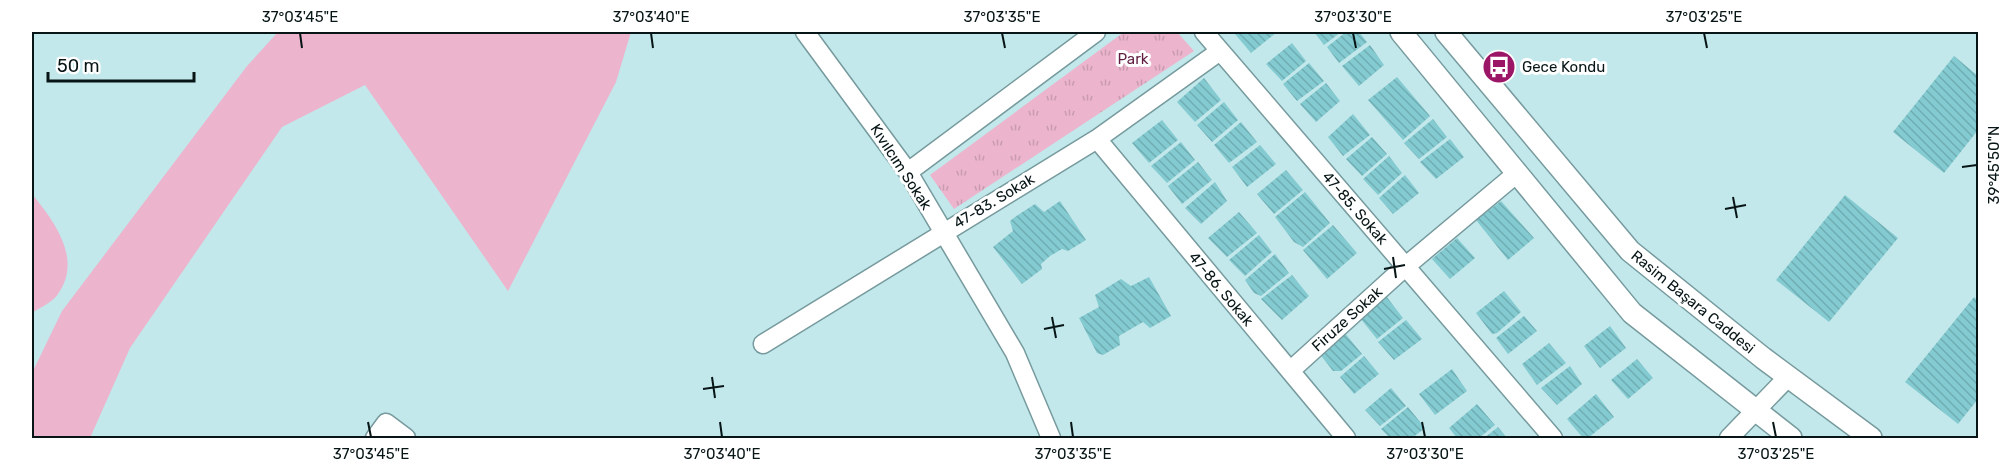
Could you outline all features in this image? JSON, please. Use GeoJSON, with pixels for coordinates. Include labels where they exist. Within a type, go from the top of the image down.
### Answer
{"type":"FeatureCollection","features":[{"type":"Feature","properties":{"kind":"street","name":"Kıvılcım Sokak"},"geometry":{"type":"LineString","coordinates":[[806,32],[908,172],[1015,353],[1051,438]]}},
{"type":"Feature","properties":{"kind":"street"},"geometry":{"type":"LineString","coordinates":[[908,172],[1096,32]]}},
{"type":"Feature","properties":{"kind":"street","name":"47-85. Sokak"},"geometry":{"type":"LineString","coordinates":[[1204,32],[1553,438]]}},
{"type":"Feature","properties":{"kind":"street"},"geometry":{"type":"LineString","coordinates":[[1401,32],[1515,174],[1632,313],[1791,438]]}},
{"type":"Feature","properties":{"kind":"street","name":"Rasim Başara Caddesi"},"geometry":{"type":"LineString","coordinates":[[1446,32],[1630,251],[1788,377],[1871,438]]}},
{"type":"Feature","properties":{"kind":"street","name":"47-83. Sokak"},"geometry":{"type":"LineString","coordinates":[[763,344],[1097,139],[1220,51]]}},
{"type":"Feature","properties":{"kind":"street","name":"47-86. Sokak"},"geometry":{"type":"LineString","coordinates":[[1097,139],[1346,438]]}},
{"type":"Feature","properties":{"kind":"street","name":"Firuze Sokak"},"geometry":{"type":"LineString","coordinates":[[1290,371],[1406,266],[1515,174]]}},
{"type":"Feature","properties":{"kind":"street"},"geometry":{"type":"LineString","coordinates":[[1729,438],[1788,377]]}},
{"type":"Feature","properties":{"kind":"street"},"geometry":{"type":"LineString","coordinates":[[375,438],[386,423],[406,438]]}},
{"type":"Feature","properties":{"kind":"green space"},"geometry":{"type":"Polygon","coordinates":[[[278,32],[631,32],[616,82],[508,291],[365,85],[282,127],[130,348],[90,438],[32,438],[32,373],[62,311],[247,66],[278,32]]]}},
{"type":"Feature","properties":{"kind":"green space","name":"Park"},"geometry":{"type":"Polygon","coordinates":[[[1124,32],[1177,32],[1194,51],[954,209],[930,175],[1124,32]]]}},
{"type":"Feature","properties":{"kind":"green space"},"geometry":{"type":"Polygon","coordinates":[[[32,194],[49,216],[63,241],[68,267],[65,281],[56,297],[32,313],[32,194]]]}},
{"type":"Feature","properties":{"kind":"building"},"geometry":{"type":"Polygon","coordinates":[[[1238,32],[1277,32],[1251,53],[1235,34],[1238,32]]]}},
{"type":"Feature","properties":{"kind":"building"},"geometry":{"type":"Polygon","coordinates":[[[1314,32],[1341,32],[1324,45],[1314,32]]]}},
{"type":"Feature","properties":{"kind":"building"},"geometry":{"type":"Polygon","coordinates":[[[1346,32],[1359,32],[1367,42],[1339,63],[1327,47],[1346,32]]]}},
{"type":"Feature","properties":{"kind":"building"},"geometry":{"type":"Polygon","coordinates":[[[1292,43],[1306,61],[1282,81],[1266,64],[1292,43]]]}},
{"type":"Feature","properties":{"kind":"building"},"geometry":{"type":"Polygon","coordinates":[[[1370,45],[1384,65],[1359,86],[1342,66],[1370,45]]]}},
{"type":"Feature","properties":{"kind":"building"},"geometry":{"type":"Polygon","coordinates":[[[1954,56],[1978,76],[1978,130],[1944,173],[1893,132],[1954,56]]]}},
{"type":"Feature","properties":{"kind":"building"},"geometry":{"type":"Polygon","coordinates":[[[1309,63],[1324,81],[1297,101],[1283,84],[1309,63]]]}},
{"type":"Feature","properties":{"kind":"building"},"geometry":{"type":"Polygon","coordinates":[[[1397,77],[1430,116],[1403,140],[1368,100],[1397,77]]]}},
{"type":"Feature","properties":{"kind":"building"},"geometry":{"type":"Polygon","coordinates":[[[1204,78],[1221,100],[1195,122],[1177,102],[1204,78]]]}},
{"type":"Feature","properties":{"kind":"building"},"geometry":{"type":"Polygon","coordinates":[[[1326,83],[1340,101],[1316,122],[1300,104],[1326,83]]]}},
{"type":"Feature","properties":{"kind":"building"},"geometry":{"type":"Polygon","coordinates":[[[1224,102],[1238,120],[1212,142],[1197,125],[1224,102]]]}},
{"type":"Feature","properties":{"kind":"building"},"geometry":{"type":"Polygon","coordinates":[[[1353,114],[1370,135],[1343,156],[1328,137],[1353,114]]]}},
{"type":"Feature","properties":{"kind":"building"},"geometry":{"type":"Polygon","coordinates":[[[1433,119],[1447,137],[1419,159],[1404,143],[1433,119]]]}},
{"type":"Feature","properties":{"kind":"building"},"geometry":{"type":"Polygon","coordinates":[[[1162,120],[1178,140],[1149,163],[1132,143],[1162,120]]]}},
{"type":"Feature","properties":{"kind":"building"},"geometry":{"type":"Polygon","coordinates":[[[1241,122],[1257,142],[1229,163],[1214,145],[1241,122]]]}},
{"type":"Feature","properties":{"kind":"building"},"geometry":{"type":"Polygon","coordinates":[[[1372,137],[1387,154],[1362,176],[1346,159],[1372,137]]]}},
{"type":"Feature","properties":{"kind":"building"},"geometry":{"type":"Polygon","coordinates":[[[1450,139],[1464,157],[1436,179],[1420,162],[1450,139]]]}},
{"type":"Feature","properties":{"kind":"building"},"geometry":{"type":"Polygon","coordinates":[[[1181,142],[1195,160],[1167,183],[1151,166],[1181,142]]]}},
{"type":"Feature","properties":{"kind":"building"},"geometry":{"type":"Polygon","coordinates":[[[1260,145],[1276,164],[1247,187],[1232,167],[1260,145]]]}},
{"type":"Feature","properties":{"kind":"building"},"geometry":{"type":"Polygon","coordinates":[[[1389,156],[1402,173],[1378,195],[1363,179],[1389,156]]]}},
{"type":"Feature","properties":{"kind":"building"},"geometry":{"type":"Polygon","coordinates":[[[1198,162],[1212,180],[1182,204],[1168,186],[1198,162]]]}},
{"type":"Feature","properties":{"kind":"building"},"geometry":{"type":"Polygon","coordinates":[[[1286,170],[1303,190],[1274,214],[1257,194],[1286,170]]]}},
{"type":"Feature","properties":{"kind":"building"},"geometry":{"type":"Polygon","coordinates":[[[1405,175],[1419,193],[1393,214],[1379,198],[1405,175]]]}},
{"type":"Feature","properties":{"kind":"building"},"geometry":{"type":"Polygon","coordinates":[[[1215,182],[1227,201],[1201,224],[1185,208],[1215,182]]]}},
{"type":"Feature","properties":{"kind":"building"},"geometry":{"type":"Polygon","coordinates":[[[1305,192],[1330,223],[1303,247],[1294,242],[1275,217],[1305,192]]]}},
{"type":"Feature","properties":{"kind":"building"},"geometry":{"type":"Polygon","coordinates":[[[1845,195],[1898,238],[1829,322],[1776,280],[1845,195]]]}},
{"type":"Feature","properties":{"kind":"building"},"geometry":{"type":"Polygon","coordinates":[[[1060,201],[1086,240],[1068,251],[1062,249],[1050,256],[1041,264],[1042,269],[1022,284],[993,247],[1013,231],[1010,221],[1015,217],[1035,204],[1044,212],[1060,201]]]}},
{"type":"Feature","properties":{"kind":"building"},"geometry":{"type":"Polygon","coordinates":[[[1501,201],[1534,238],[1508,260],[1476,220],[1501,201]]]}},
{"type":"Feature","properties":{"kind":"building"},"geometry":{"type":"Polygon","coordinates":[[[1239,212],[1257,233],[1227,257],[1208,238],[1239,212]]]}},
{"type":"Feature","properties":{"kind":"building"},"geometry":{"type":"Polygon","coordinates":[[[1333,225],[1357,253],[1327,279],[1303,250],[1333,225]]]}},
{"type":"Feature","properties":{"kind":"building"},"geometry":{"type":"Polygon","coordinates":[[[1259,235],[1272,252],[1245,276],[1229,260],[1259,235]]]}},
{"type":"Feature","properties":{"kind":"building"},"geometry":{"type":"Polygon","coordinates":[[[1457,238],[1475,258],[1450,279],[1432,259],[1457,238]]]}},
{"type":"Feature","properties":{"kind":"building"},"geometry":{"type":"Polygon","coordinates":[[[1275,254],[1289,273],[1261,296],[1254,293],[1245,280],[1275,254]]]}},
{"type":"Feature","properties":{"kind":"building"},"geometry":{"type":"Polygon","coordinates":[[[1292,275],[1309,296],[1282,320],[1261,299],[1292,275]]]}},
{"type":"Feature","properties":{"kind":"building"},"geometry":{"type":"Polygon","coordinates":[[[1149,277],[1171,316],[1150,328],[1143,322],[1119,336],[1120,345],[1103,355],[1097,353],[1079,318],[1099,307],[1095,295],[1121,279],[1131,286],[1149,277]]]}},
{"type":"Feature","properties":{"kind":"building"},"geometry":{"type":"Polygon","coordinates":[[[1504,291],[1521,312],[1497,333],[1492,334],[1476,313],[1504,291]]]}},
{"type":"Feature","properties":{"kind":"building"},"geometry":{"type":"Polygon","coordinates":[[[1386,296],[1403,318],[1377,339],[1360,318],[1386,296]]]}},
{"type":"Feature","properties":{"kind":"building"},"geometry":{"type":"Polygon","coordinates":[[[1974,297],[1978,301],[1978,399],[1958,424],[1905,382],[1974,297]]]}},
{"type":"Feature","properties":{"kind":"building"},"geometry":{"type":"Polygon","coordinates":[[[1524,316],[1537,331],[1508,354],[1496,338],[1524,316]]]}},
{"type":"Feature","properties":{"kind":"building"},"geometry":{"type":"Polygon","coordinates":[[[1406,320],[1422,339],[1394,360],[1378,342],[1406,320]]]}},
{"type":"Feature","properties":{"kind":"building"},"geometry":{"type":"Polygon","coordinates":[[[1610,326],[1626,348],[1600,368],[1584,346],[1610,326]]]}},
{"type":"Feature","properties":{"kind":"building"},"geometry":{"type":"Polygon","coordinates":[[[1344,332],[1362,354],[1341,371],[1333,371],[1319,353],[1344,332]]]}},
{"type":"Feature","properties":{"kind":"building"},"geometry":{"type":"Polygon","coordinates":[[[1549,343],[1566,363],[1537,385],[1522,364],[1549,343]]]}},
{"type":"Feature","properties":{"kind":"building"},"geometry":{"type":"Polygon","coordinates":[[[1364,356],[1379,374],[1354,394],[1340,377],[1364,356]]]}},
{"type":"Feature","properties":{"kind":"building"},"geometry":{"type":"Polygon","coordinates":[[[1637,359],[1653,378],[1628,399],[1611,380],[1637,359]]]}},
{"type":"Feature","properties":{"kind":"building"},"geometry":{"type":"Polygon","coordinates":[[[1570,366],[1582,384],[1557,405],[1541,388],[1570,366]]]}},
{"type":"Feature","properties":{"kind":"building"},"geometry":{"type":"Polygon","coordinates":[[[1452,369],[1467,391],[1435,415],[1419,394],[1452,369]]]}},
{"type":"Feature","properties":{"kind":"building"},"geometry":{"type":"Polygon","coordinates":[[[1391,388],[1406,406],[1380,426],[1365,410],[1391,388]]]}},
{"type":"Feature","properties":{"kind":"building"},"geometry":{"type":"Polygon","coordinates":[[[1596,394],[1614,417],[1588,438],[1583,438],[1567,419],[1596,394]]]}},
{"type":"Feature","properties":{"kind":"building"},"geometry":{"type":"Polygon","coordinates":[[[1477,404],[1495,425],[1479,438],[1457,438],[1449,428],[1477,404]]]}},
{"type":"Feature","properties":{"kind":"building"},"geometry":{"type":"Polygon","coordinates":[[[1408,407],[1425,428],[1412,438],[1390,438],[1381,429],[1408,407]]]}},
{"type":"Feature","properties":{"kind":"building"},"geometry":{"type":"Polygon","coordinates":[[[1498,427],[1507,438],[1484,438],[1498,427]]]}},
{"type":"Feature","properties":{"kind":"place","name":"Gece Kondu"},"geometry":{"type":"Point","coordinates":[1499,67]}}]}
